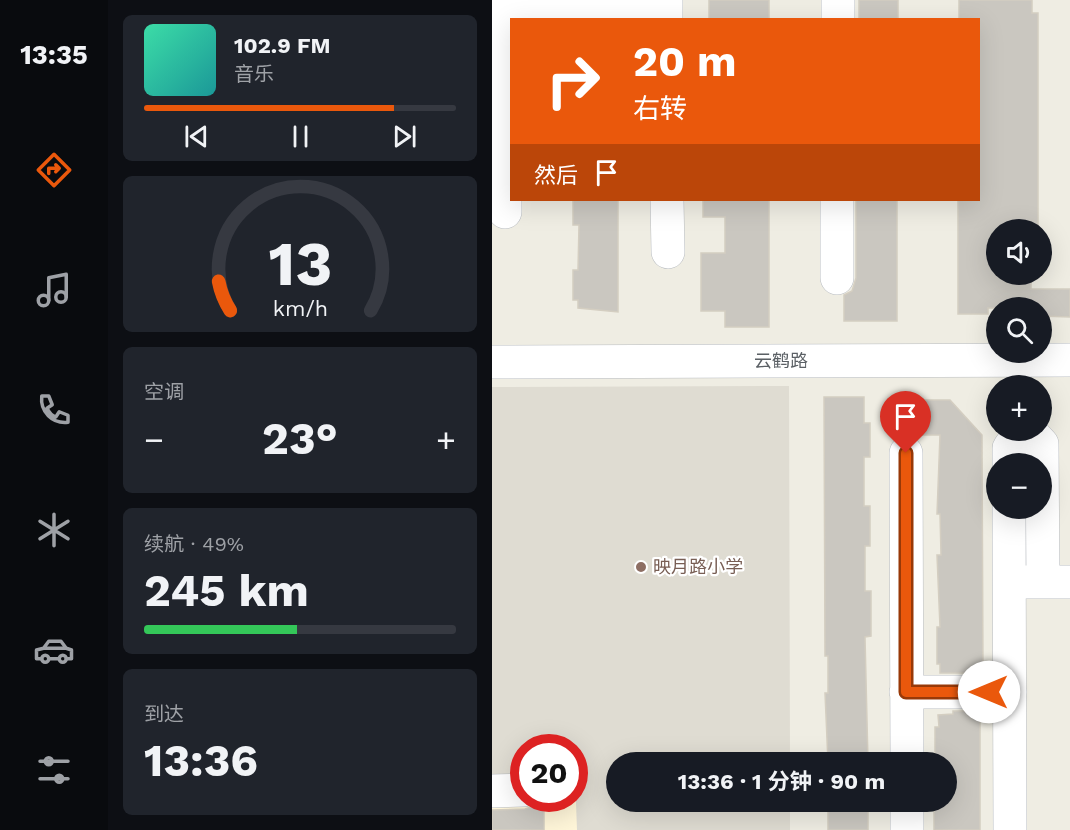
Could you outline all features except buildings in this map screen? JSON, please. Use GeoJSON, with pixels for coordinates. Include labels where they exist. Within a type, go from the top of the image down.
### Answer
{"type":"FeatureCollection","features":[{"type":"Feature","properties":{"kind":"street"},"geometry":{"type":"LineString","coordinates":[[666,0],[666,18]]}},
{"type":"Feature","properties":{"kind":"street"},"geometry":{"type":"LineString","coordinates":[[838,0],[838,18]]}},
{"type":"Feature","properties":{"kind":"street"},"geometry":{"type":"LineString","coordinates":[[505,212],[508,171],[498,88],[505,6],[637,6],[637,18]]}},
{"type":"Feature","properties":{"kind":"street"},"geometry":{"type":"LineString","coordinates":[[667,201],[668,252]]}},
{"type":"Feature","properties":{"kind":"street"},"geometry":{"type":"LineString","coordinates":[[837,201],[837,278]]}},
{"type":"Feature","properties":{"kind":"street","name":"云鹤路"},"geometry":{"type":"LineString","coordinates":[[492,362],[1025,373],[1070,360]]}},
{"type":"Feature","properties":{"kind":"street"},"geometry":{"type":"LineString","coordinates":[[1010,582],[1056,582],[1042,444],[1039,441]]}},
{"type":"Feature","properties":{"kind":"street"},"geometry":{"type":"LineString","coordinates":[[906,453],[907,752]]}},
{"type":"Feature","properties":{"kind":"street"},"geometry":{"type":"LineString","coordinates":[[1010,519],[1010,830]]}},
{"type":"Feature","properties":{"kind":"street"},"geometry":{"type":"LineString","coordinates":[[906,692],[1010,692]]}},
{"type":"Feature","properties":{"kind":"street"},"geometry":{"type":"LineString","coordinates":[[492,790],[510,790]]}},
{"type":"Feature","properties":{"kind":"street"},"geometry":{"type":"LineString","coordinates":[[907,812],[907,830]]}},
{"type":"Feature","properties":{"kind":"shaded area","name":"映月路小学"},"geometry":{"type":"Polygon","coordinates":[[[789,386],[790,752],[606,752],[606,812],[790,812],[790,830],[577,830],[576,812],[588,812],[588,734],[510,734],[510,778],[492,778],[492,387],[789,386]]]}},
{"type":"Feature","properties":{"kind":"shaded area"},"geometry":{"type":"Polygon","coordinates":[[[492,778],[510,789],[510,812],[577,812],[577,830],[492,830],[492,778]]]}},
{"type":"Feature","properties":{"kind":"place","name":"映月路小学"},"geometry":{"type":"Point","coordinates":[641,567]}},
{"type":"Feature","properties":{"kind":"route"},"geometry":{"type":"LineString","coordinates":[[906,453],[906,692],[989,692]]}}]}
